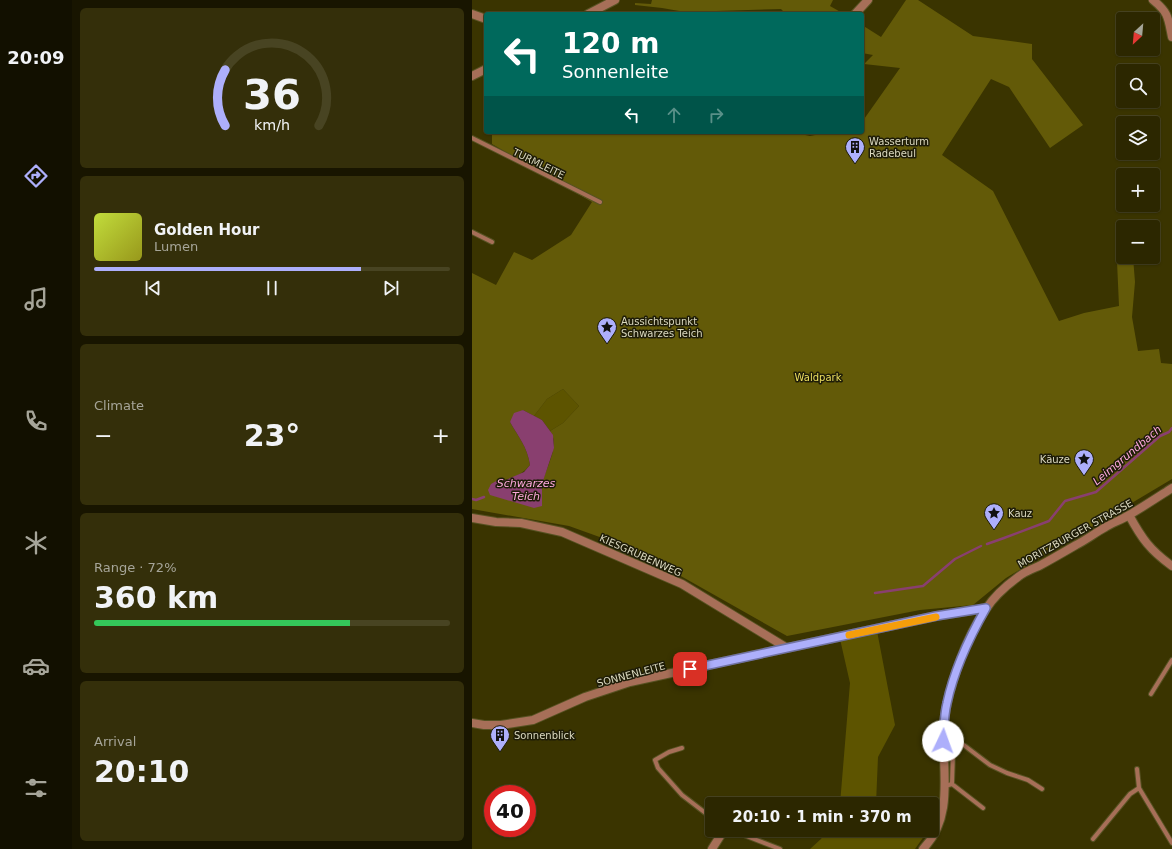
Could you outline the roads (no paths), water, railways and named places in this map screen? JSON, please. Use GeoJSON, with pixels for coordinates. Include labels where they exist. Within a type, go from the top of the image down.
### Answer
{"type":"FeatureCollection","features":[{"type":"Feature","properties":{"kind":"street"},"geometry":{"type":"LineString","coordinates":[[592,12],[615,0]]}},
{"type":"Feature","properties":{"kind":"street"},"geometry":{"type":"LineString","coordinates":[[857,12],[868,0]]}},
{"type":"Feature","properties":{"kind":"street"},"geometry":{"type":"LineString","coordinates":[[1153,0],[1162,3],[1167,14],[1172,37]]}},
{"type":"Feature","properties":{"kind":"street"},"geometry":{"type":"LineString","coordinates":[[472,14],[484,17]]}},
{"type":"Feature","properties":{"kind":"street"},"geometry":{"type":"LineString","coordinates":[[472,76],[484,70]]}},
{"type":"Feature","properties":{"kind":"street","name":"MORITZBURGER STRASSE"},"geometry":{"type":"LineString","coordinates":[[923,849],[935,832],[943,810],[949,785],[943,741],[947,703],[954,677],[962,657],[972,633],[986,608],[994,598],[1018,577],[1078,544],[1103,528],[1129,515],[1172,488]]}},
{"type":"Feature","properties":{"kind":"street"},"geometry":{"type":"LineString","coordinates":[[1129,515],[1148,546],[1158,556],[1172,566]]}},
{"type":"Feature","properties":{"kind":"street","name":"KIESGRUBENWEG"},"geometry":{"type":"LineString","coordinates":[[472,518],[521,524],[562,532],[682,584],[787,648]]}},
{"type":"Feature","properties":{"kind":"street","name":"SONNENLEITE"},"geometry":{"type":"LineString","coordinates":[[472,723],[501,725],[533,720],[585,697],[630,682],[936,616],[986,608]]}},
{"type":"Feature","properties":{"kind":"street"},"geometry":{"type":"LineString","coordinates":[[712,849],[720,837]]}},
{"type":"Feature","properties":{"kind":"lane","name":"TURMLEITE"},"geometry":{"type":"LineString","coordinates":[[472,138],[600,202]]}},
{"type":"Feature","properties":{"kind":"lane"},"geometry":{"type":"LineString","coordinates":[[472,232],[492,242]]}},
{"type":"Feature","properties":{"kind":"lane"},"geometry":{"type":"LineString","coordinates":[[1151,694],[1172,660]]}},
{"type":"Feature","properties":{"kind":"lane"},"geometry":{"type":"LineString","coordinates":[[983,808],[949,785],[953,752],[956,744],[960,743],[965,746],[990,765],[1028,780],[1042,789]]}},
{"type":"Feature","properties":{"kind":"lane"},"geometry":{"type":"LineString","coordinates":[[682,748],[669,752],[655,760],[656,764],[682,795],[705,813]]}},
{"type":"Feature","properties":{"kind":"lane"},"geometry":{"type":"LineString","coordinates":[[1137,769],[1139,788],[1172,842]]}},
{"type":"Feature","properties":{"kind":"lane"},"geometry":{"type":"LineString","coordinates":[[1093,839],[1130,794],[1139,788]]}},
{"type":"Feature","properties":{"kind":"lane"},"geometry":{"type":"LineString","coordinates":[[749,837],[780,849]]}},
{"type":"Feature","properties":{"kind":"water","name":"Schwarzes Teich"},"geometry":{"type":"Polygon","coordinates":[[[523,410],[542,420],[553,435],[554,448],[542,484],[542,506],[534,508],[490,495],[488,490],[491,484],[498,480],[506,480],[524,472],[530,465],[525,447],[510,422],[514,413],[523,410]]]}},
{"type":"Feature","properties":{"kind":"waterway","name":"Leimgrundbach"},"geometry":{"type":"LineString","coordinates":[[987,544],[1049,521],[1065,501],[1096,492],[1160,436],[1169,432],[1172,428]]}},
{"type":"Feature","properties":{"kind":"waterway","name":"Leimgrundbach"},"geometry":{"type":"LineString","coordinates":[[472,499],[476,500],[484,497]]}},
{"type":"Feature","properties":{"kind":"waterway","name":"Leimgrundbach"},"geometry":{"type":"LineString","coordinates":[[875,593],[923,586],[955,559],[981,546]]}},
{"type":"Feature","properties":{"kind":"place","name":"Wasserturm Radebeul"},"geometry":{"type":"Point","coordinates":[855,164]}},
{"type":"Feature","properties":{"kind":"place","name":"Aussichtspunkt Schwarzes Teich"},"geometry":{"type":"Point","coordinates":[607,344]}},
{"type":"Feature","properties":{"kind":"place","name":"Käuze"},"geometry":{"type":"Point","coordinates":[1084,476]}},
{"type":"Feature","properties":{"kind":"place","name":"Kauz"},"geometry":{"type":"Point","coordinates":[994,530]}},
{"type":"Feature","properties":{"kind":"place","name":"Sonnenblick"},"geometry":{"type":"Point","coordinates":[500,752]}},
{"type":"Feature","properties":{"kind":"park label","name":"Waldpark"},"geometry":{"type":"Point","coordinates":[818,377]}}]}
